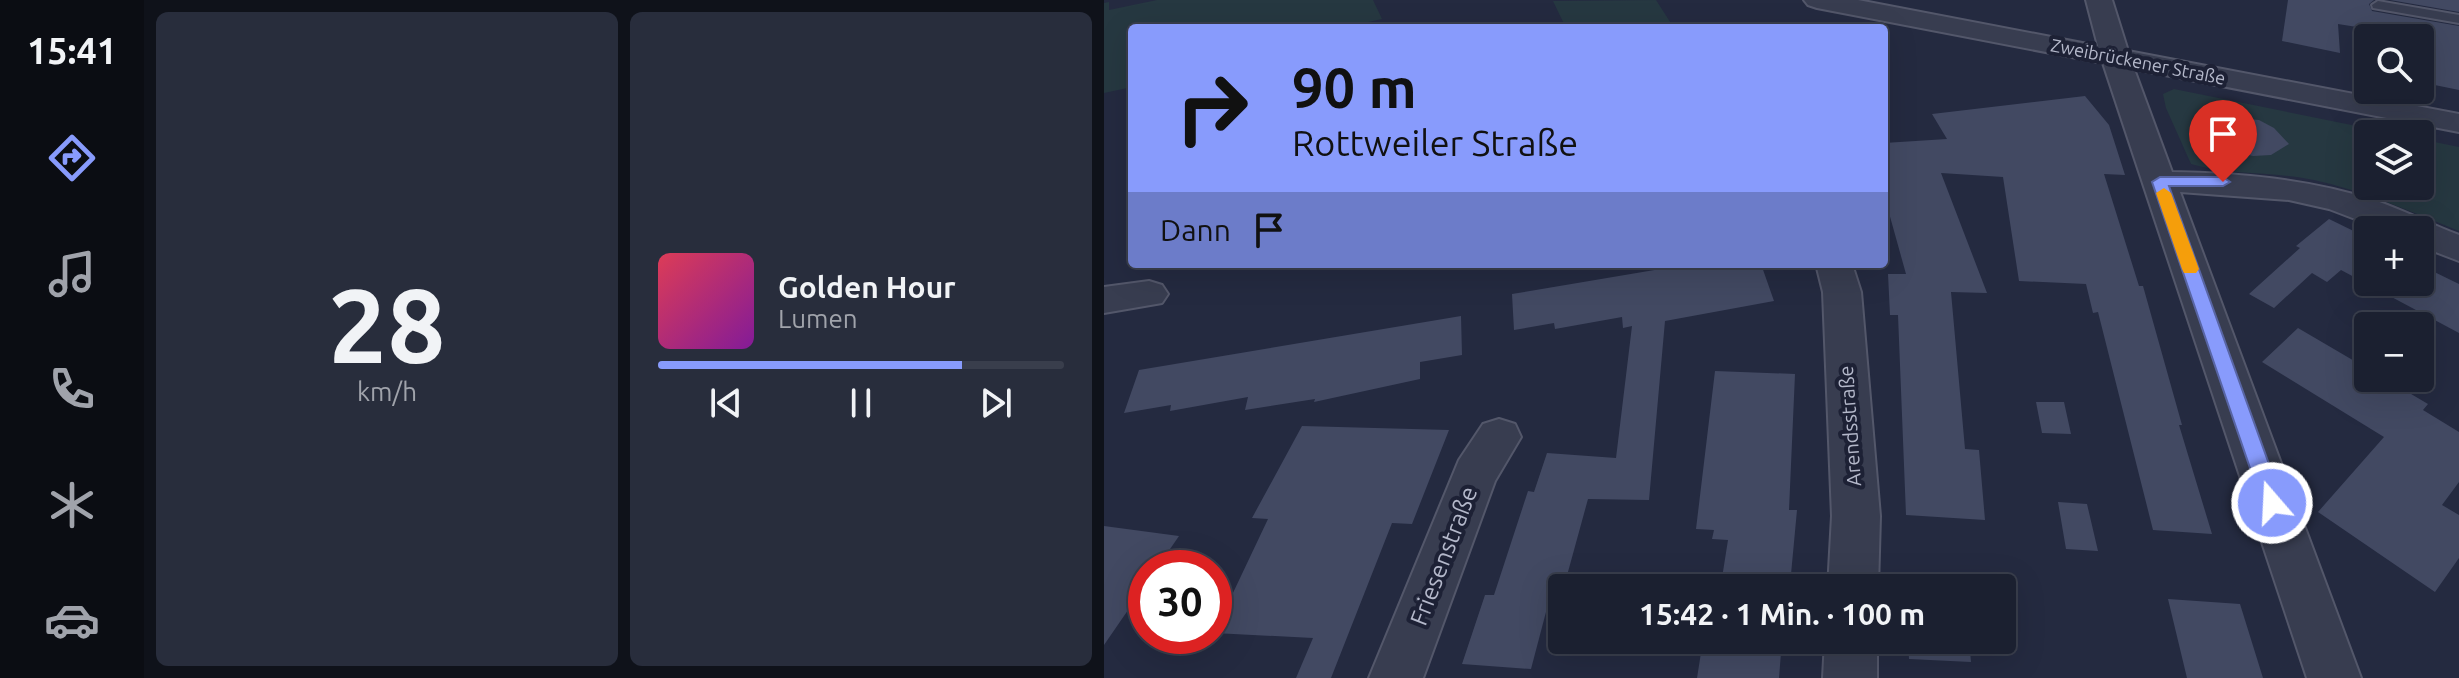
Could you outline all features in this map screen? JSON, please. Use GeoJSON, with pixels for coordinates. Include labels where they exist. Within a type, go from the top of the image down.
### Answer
{"type":"FeatureCollection","features":[{"type":"Feature","properties":{"kind":"street","name":"Zweibrückener Straße"},"geometry":{"type":"LineString","coordinates":[[1817,0],[2459,123]]}},
{"type":"Feature","properties":{"kind":"street"},"geometry":{"type":"LineString","coordinates":[[2099,0],[2116,59],[2334,678]]}},
{"type":"Feature","properties":{"kind":"street"},"geometry":{"type":"LineString","coordinates":[[2160,182],[2223,182],[2275,188],[2361,207],[2382,216]]}},
{"type":"Feature","properties":{"kind":"street"},"geometry":{"type":"LineString","coordinates":[[2434,239],[2459,249]]}},
{"type":"Feature","properties":{"kind":"street","name":"Arendsstraße"},"geometry":{"type":"LineString","coordinates":[[1835,268],[1842,292],[1856,516],[1854,574]]}},
{"type":"Feature","properties":{"kind":"street"},"geometry":{"type":"LineString","coordinates":[[1104,300],[1149,294]]}},
{"type":"Feature","properties":{"kind":"street","name":"Friesenstraße"},"geometry":{"type":"LineString","coordinates":[[1396,678],[1475,474],[1499,437]]}},
{"type":"Feature","properties":{"kind":"street"},"geometry":{"type":"LineString","coordinates":[[1850,678],[1851,654]]}},
{"type":"Feature","properties":{"kind":"lane"},"geometry":{"type":"LineString","coordinates":[[2378,5],[2459,19]]}},
{"type":"Feature","properties":{"kind":"shaded area"},"geometry":{"type":"Polygon","coordinates":[[[1157,0],[1373,0],[1382,19],[1359,24],[1128,24],[1128,88],[1104,93],[1104,3],[1109,2],[1109,10],[1157,0]]]}},
{"type":"Feature","properties":{"kind":"shaded area"},"geometry":{"type":"Polygon","coordinates":[[[1656,0],[1671,24],[1564,24],[1553,1],[1656,0]]]}},
{"type":"Feature","properties":{"kind":"shaded area"},"geometry":{"type":"Polygon","coordinates":[[[2174,89],[2354,125],[2354,191],[2299,177],[2191,164],[2166,108],[2163,94],[2174,89]]]}},
{"type":"Feature","properties":{"kind":"shaded area"},"geometry":{"type":"Polygon","coordinates":[[[2434,142],[2459,147],[2459,231],[2434,221],[2434,216],[2422,216],[2382,200],[2434,200],[2434,142]]]}},
{"type":"Feature","properties":{"kind":"building"},"geometry":{"type":"Polygon","coordinates":[[[2288,0],[2374,0],[2369,4],[2372,11],[2459,26],[2459,90],[2434,85],[2434,24],[2354,24],[2354,27],[2338,24],[2340,53],[2282,41],[2288,0]]]}},
{"type":"Feature","properties":{"kind":"building"},"geometry":{"type":"Polygon","coordinates":[[[2390,0],[2459,0],[2459,12],[2390,0]]]}},
{"type":"Feature","properties":{"kind":"building"},"geometry":{"type":"Polygon","coordinates":[[[2085,96],[2109,125],[2125,175],[2104,174],[2139,286],[2143,286],[2182,425],[2179,425],[2212,534],[2153,530],[2098,312],[2093,313],[2086,284],[2019,281],[2003,177],[1941,173],[1987,293],[1951,292],[1965,449],[1979,450],[1985,520],[1906,515],[1898,315],[1890,315],[1888,274],[1906,274],[1888,209],[1888,143],[1947,139],[1932,114],[2085,96]]]}},
{"type":"Feature","properties":{"kind":"building"},"geometry":{"type":"Polygon","coordinates":[[[2222,116],[2259,120],[2274,128],[2289,144],[2271,155],[2253,156],[2232,151],[2217,142],[2204,126],[2222,116]]]}},
{"type":"Feature","properties":{"kind":"building"},"geometry":{"type":"Polygon","coordinates":[[[2329,219],[2354,231],[2354,277],[2341,270],[2327,282],[2312,273],[2274,308],[2249,294],[2300,248],[2296,246],[2329,219]]]}},
{"type":"Feature","properties":{"kind":"building"},"geometry":{"type":"Polygon","coordinates":[[[1666,268],[1762,268],[1774,301],[1665,321],[1649,500],[1588,499],[1567,574],[1548,574],[1548,612],[1531,669],[1462,664],[1485,595],[1494,595],[1528,491],[1534,492],[1547,453],[1616,458],[1632,326],[1623,328],[1622,317],[1555,329],[1554,323],[1514,330],[1512,294],[1666,268]]]}},
{"type":"Feature","properties":{"kind":"building"},"geometry":{"type":"Polygon","coordinates":[[[2434,272],[2459,284],[2459,333],[2434,320],[2434,312],[2420,312],[2390,296],[2434,296],[2434,272]]]}},
{"type":"Feature","properties":{"kind":"building"},"geometry":{"type":"Polygon","coordinates":[[[1461,316],[1462,355],[1420,362],[1420,379],[1314,402],[1315,399],[1245,410],[1248,397],[1170,411],[1171,405],[1124,413],[1139,370],[1461,316]]]}},
{"type":"Feature","properties":{"kind":"building"},"geometry":{"type":"Polygon","coordinates":[[[2298,328],[2354,361],[2354,392],[2408,392],[2428,404],[2423,410],[2459,432],[2459,482],[2442,505],[2459,515],[2459,558],[2435,592],[2318,512],[2384,437],[2262,362],[2298,328]]]}},
{"type":"Feature","properties":{"kind":"building"},"geometry":{"type":"Polygon","coordinates":[[[1715,371],[1795,374],[1789,510],[1797,510],[1791,574],[1723,574],[1728,540],[1712,539],[1714,530],[1696,529],[1715,371]]]}},
{"type":"Feature","properties":{"kind":"building"},"geometry":{"type":"Polygon","coordinates":[[[2036,402],[2064,402],[2071,434],[2042,433],[2036,402]]]}},
{"type":"Feature","properties":{"kind":"building"},"geometry":{"type":"Polygon","coordinates":[[[1302,426],[1449,430],[1412,524],[1392,523],[1331,678],[1296,678],[1313,638],[1232,634],[1232,595],[1268,519],[1252,518],[1302,426]]]}},
{"type":"Feature","properties":{"kind":"building"},"geometry":{"type":"Polygon","coordinates":[[[2058,502],[2087,504],[2098,551],[2066,549],[2058,502]]]}},
{"type":"Feature","properties":{"kind":"building"},"geometry":{"type":"Polygon","coordinates":[[[1104,526],[1179,536],[1169,550],[1128,550],[1128,610],[1104,645],[1104,526]]]}},
{"type":"Feature","properties":{"kind":"building"},"geometry":{"type":"Polygon","coordinates":[[[2168,599],[2240,604],[2263,678],[2187,678],[2168,599]]]}},
{"type":"Feature","properties":{"kind":"building"},"geometry":{"type":"Polygon","coordinates":[[[1701,654],[1781,654],[1779,678],[1697,678],[1701,654]]]}},
{"type":"Feature","properties":{"kind":"building"},"geometry":{"type":"Polygon","coordinates":[[[1909,654],[1970,654],[1971,662],[1909,659],[1909,654]]]}},
{"type":"Feature","properties":{"kind":"slow traffic"},"geometry":{"type":"LineString","coordinates":[[2164,193],[2190,269]]}},
{"type":"Feature","properties":{"kind":"route"},"geometry":{"type":"LineString","coordinates":[[2223,182],[2160,182],[2272,503]]}}]}
